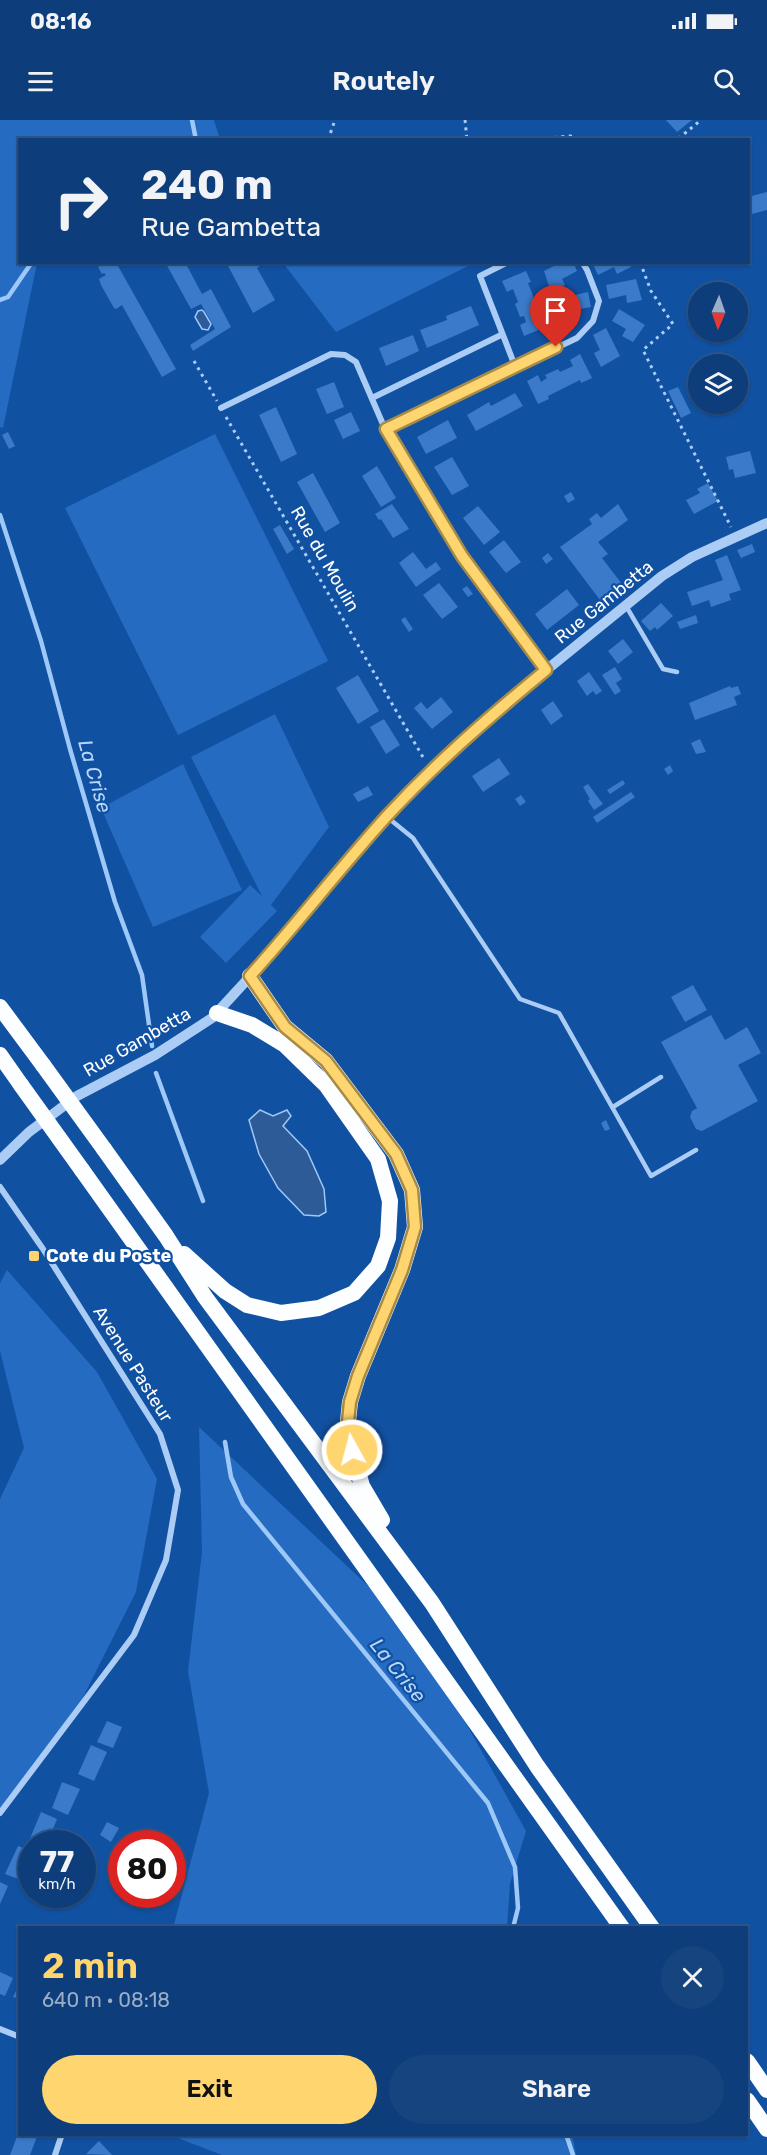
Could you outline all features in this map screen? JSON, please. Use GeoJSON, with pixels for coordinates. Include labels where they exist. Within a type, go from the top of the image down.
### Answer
{"type":"FeatureCollection","features":[{"type":"Feature","properties":{"kind":"highway"},"geometry":{"type":"LineString","coordinates":[[250,976],[285,1027],[326,1061],[396,1154],[412,1190],[415,1227],[402,1270],[358,1376],[350,1402],[347,1431],[362,1486],[432,1603],[537,1766],[651,1926]]}},
{"type":"Feature","properties":{"kind":"highway"},"geometry":{"type":"LineString","coordinates":[[0,1007],[166,1236],[205,1297],[432,1603]]}},
{"type":"Feature","properties":{"kind":"highway"},"geometry":{"type":"LineString","coordinates":[[166,1236],[225,1291],[247,1305],[281,1313],[319,1308],[354,1293],[378,1266],[388,1238],[390,1201],[378,1159],[326,1085],[285,1045],[252,1026],[217,1013]]}},
{"type":"Feature","properties":{"kind":"highway"},"geometry":{"type":"LineString","coordinates":[[0,1055],[621,1926]]}},
{"type":"Feature","properties":{"kind":"highway"},"geometry":{"type":"LineString","coordinates":[[0,1063],[21,1085]]}},
{"type":"Feature","properties":{"kind":"highway"},"geometry":{"type":"LineString","coordinates":[[748,2062],[767,2090]]}},
{"type":"Feature","properties":{"kind":"highway"},"geometry":{"type":"LineString","coordinates":[[748,2101],[767,2129]]}},
{"type":"Feature","properties":{"kind":"street"},"geometry":{"type":"LineString","coordinates":[[504,264],[480,276],[501,335],[515,366]]}},
{"type":"Feature","properties":{"kind":"street"},"geometry":{"type":"LineString","coordinates":[[386,429],[577,338],[593,321],[599,301],[583,264]]}},
{"type":"Feature","properties":{"kind":"street"},"geometry":{"type":"LineString","coordinates":[[372,398],[501,335]]}},
{"type":"Feature","properties":{"kind":"street"},"geometry":{"type":"LineString","coordinates":[[221,408],[331,354],[345,355],[356,362],[386,429],[462,556],[546,670]]}},
{"type":"Feature","properties":{"kind":"street","name":"Rue Gambetta"},"geometry":{"type":"LineString","coordinates":[[0,1160],[29,1132],[77,1096],[155,1055],[217,1013],[387,817],[430,771],[480,724],[672,570],[692,557],[767,523]]}},
{"type":"Feature","properties":{"kind":"street","name":"Avenue Pasteur"},"geometry":{"type":"LineString","coordinates":[[0,1187],[43,1249],[160,1434],[178,1490],[166,1560],[134,1635],[0,1814]]}},
{"type":"Feature","properties":{"kind":"street"},"geometry":{"type":"LineString","coordinates":[[0,2029],[18,2036]]}},
{"type":"Feature","properties":{"kind":"street"},"geometry":{"type":"LineString","coordinates":[[55,2155],[61,2136]]}},
{"type":"Feature","properties":{"kind":"lane"},"geometry":{"type":"LineString","coordinates":[[626,605],[663,669],[676,672]]}},
{"type":"Feature","properties":{"kind":"lane"},"geometry":{"type":"LineString","coordinates":[[387,817],[413,838],[520,999],[559,1013],[651,1176],[696,1150]]}},
{"type":"Feature","properties":{"kind":"lane"},"geometry":{"type":"LineString","coordinates":[[613,1107],[661,1077]]}},
{"type":"Feature","properties":{"kind":"path"},"geometry":{"type":"LineString","coordinates":[[329,138],[335,120]]}},
{"type":"Feature","properties":{"kind":"path"},"geometry":{"type":"LineString","coordinates":[[465,120],[467,138]]}},
{"type":"Feature","properties":{"kind":"path"},"geometry":{"type":"LineString","coordinates":[[679,138],[701,120]]}},
{"type":"Feature","properties":{"kind":"path"},"geometry":{"type":"LineString","coordinates":[[547,138],[570,136],[577,138]]}},
{"type":"Feature","properties":{"kind":"path"},"geometry":{"type":"LineString","coordinates":[[641,264],[651,291],[673,324],[643,350],[736,536]]}},
{"type":"Feature","properties":{"kind":"path","name":"Rue du Moulin"},"geometry":{"type":"LineString","coordinates":[[194,361],[430,771]]}},
{"type":"Feature","properties":{"kind":"shaded area"},"geometry":{"type":"Polygon","coordinates":[[[0,120],[214,120],[220,138],[18,138],[18,264],[37,264],[3,428],[0,427],[0,120]]]}},
{"type":"Feature","properties":{"kind":"shaded area"},"geometry":{"type":"Polygon","coordinates":[[[284,264],[472,264],[336,332],[284,264]]]}},
{"type":"Feature","properties":{"kind":"shaded area"},"geometry":{"type":"Polygon","coordinates":[[[202,310],[211,324],[208,330],[202,329],[195,317],[198,311],[202,310]]]}},
{"type":"Feature","properties":{"kind":"shaded area"},"geometry":{"type":"Polygon","coordinates":[[[215,434],[328,661],[178,735],[65,508],[215,434]]]}},
{"type":"Feature","properties":{"kind":"shaded area"},"geometry":{"type":"Polygon","coordinates":[[[275,714],[329,827],[271,905],[277,911],[226,963],[200,937],[250,885],[262,896],[191,757],[275,714]]]}},
{"type":"Feature","properties":{"kind":"shaded area"},"geometry":{"type":"Polygon","coordinates":[[[183,764],[242,890],[153,927],[101,808],[183,764]]]}},
{"type":"Feature","properties":{"kind":"shaded area"},"geometry":{"type":"Polygon","coordinates":[[[260,1110],[273,1116],[287,1110],[291,1116],[283,1126],[307,1151],[324,1189],[326,1212],[319,1216],[304,1215],[278,1188],[259,1154],[249,1120],[260,1110]]]}},
{"type":"Feature","properties":{"kind":"shaded area"},"geometry":{"type":"Polygon","coordinates":[[[7,1270],[97,1372],[157,1479],[136,1592],[74,1715],[0,1808],[0,1499],[24,1448],[0,1351],[0,1283],[7,1270]]]}},
{"type":"Feature","properties":{"kind":"shaded area"},"geometry":{"type":"Polygon","coordinates":[[[199,1427],[413,1628],[526,1831],[510,1884],[507,1926],[174,1926],[178,1908],[186,1908],[186,1879],[209,1793],[188,1671],[202,1552],[199,1427]]]}},
{"type":"Feature","properties":{"kind":"shaded area"},"geometry":{"type":"Polygon","coordinates":[[[173,2136],[572,2136],[576,2155],[222,2155],[173,2136]]]}},
{"type":"Feature","properties":{"kind":"building"},"geometry":{"type":"Polygon","coordinates":[[[666,120],[692,120],[677,132],[666,120]]]}},
{"type":"Feature","properties":{"kind":"building"},"geometry":{"type":"Polygon","coordinates":[[[767,192],[767,210],[750,214],[750,196],[767,192]]]}},
{"type":"Feature","properties":{"kind":"building"},"geometry":{"type":"Polygon","coordinates":[[[103,264],[122,264],[118,266],[176,369],[162,377],[122,305],[114,308],[99,279],[106,275],[102,274],[98,267],[103,264]]]}},
{"type":"Feature","properties":{"kind":"building"},"geometry":{"type":"Polygon","coordinates":[[[166,264],[186,264],[202,294],[211,289],[231,327],[193,351],[190,345],[215,329],[201,304],[191,309],[166,264]]]}},
{"type":"Feature","properties":{"kind":"building"},"geometry":{"type":"Polygon","coordinates":[[[227,264],[263,264],[257,268],[275,300],[253,313],[227,264]]]}},
{"type":"Feature","properties":{"kind":"building"},"geometry":{"type":"Polygon","coordinates":[[[558,264],[574,264],[577,271],[562,279],[565,285],[551,292],[544,271],[558,264]]]}},
{"type":"Feature","properties":{"kind":"building"},"geometry":{"type":"Polygon","coordinates":[[[593,264],[629,264],[631,267],[617,274],[614,267],[598,275],[593,264]]]}},
{"type":"Feature","properties":{"kind":"building"},"geometry":{"type":"Polygon","coordinates":[[[526,271],[531,282],[528,283],[541,316],[544,315],[548,326],[524,336],[520,325],[526,322],[524,316],[520,317],[513,289],[507,292],[502,281],[526,271]]]}},
{"type":"Feature","properties":{"kind":"building"},"geometry":{"type":"Polygon","coordinates":[[[636,279],[642,300],[627,303],[626,295],[609,299],[606,285],[636,279]]]}},
{"type":"Feature","properties":{"kind":"building"},"geometry":{"type":"Polygon","coordinates":[[[588,292],[591,307],[574,310],[575,318],[561,321],[558,299],[588,292]]]}},
{"type":"Feature","properties":{"kind":"building"},"geometry":{"type":"Polygon","coordinates":[[[471,306],[479,325],[427,348],[420,330],[447,320],[446,316],[471,306]]]}},
{"type":"Feature","properties":{"kind":"building"},"geometry":{"type":"Polygon","coordinates":[[[619,309],[645,325],[633,342],[622,336],[626,329],[612,321],[619,309]]]}},
{"type":"Feature","properties":{"kind":"building"},"geometry":{"type":"Polygon","coordinates":[[[606,328],[620,356],[601,367],[594,353],[600,350],[593,335],[606,328]]]}},
{"type":"Feature","properties":{"kind":"building"},"geometry":{"type":"Polygon","coordinates":[[[413,335],[419,351],[386,366],[379,348],[413,335]]]}},
{"type":"Feature","properties":{"kind":"building"},"geometry":{"type":"Polygon","coordinates":[[[580,354],[592,378],[581,383],[580,380],[548,396],[549,399],[538,404],[527,381],[538,375],[541,382],[547,378],[545,375],[573,366],[570,360],[580,354]]]}},
{"type":"Feature","properties":{"kind":"building"},"geometry":{"type":"Polygon","coordinates":[[[334,382],[344,407],[327,414],[316,389],[334,382]]]}},
{"type":"Feature","properties":{"kind":"building"},"geometry":{"type":"Polygon","coordinates":[[[678,387],[689,414],[681,418],[668,391],[678,387]]]}},
{"type":"Feature","properties":{"kind":"building"},"geometry":{"type":"Polygon","coordinates":[[[515,393],[523,406],[476,431],[467,415],[489,402],[491,406],[515,393]]]}},
{"type":"Feature","properties":{"kind":"building"},"geometry":{"type":"Polygon","coordinates":[[[276,407],[297,454],[281,462],[259,415],[276,407]]]}},
{"type":"Feature","properties":{"kind":"building"},"geometry":{"type":"Polygon","coordinates":[[[351,412],[360,431],[343,439],[334,420],[351,412]]]}},
{"type":"Feature","properties":{"kind":"building"},"geometry":{"type":"Polygon","coordinates":[[[448,420],[457,438],[426,454],[417,437],[448,420]]]}},
{"type":"Feature","properties":{"kind":"building"},"geometry":{"type":"Polygon","coordinates":[[[8,432],[15,446],[9,449],[2,435],[8,432]]]}},
{"type":"Feature","properties":{"kind":"building"},"geometry":{"type":"Polygon","coordinates":[[[750,451],[756,473],[735,478],[733,469],[729,470],[726,457],[750,451]]]}},
{"type":"Feature","properties":{"kind":"building"},"geometry":{"type":"Polygon","coordinates":[[[452,457],[469,486],[452,495],[434,467],[452,457]]]}},
{"type":"Feature","properties":{"kind":"building"},"geometry":{"type":"Polygon","coordinates":[[[377,466],[396,498],[381,507],[362,476],[377,466]]]}},
{"type":"Feature","properties":{"kind":"building"},"geometry":{"type":"Polygon","coordinates":[[[313,473],[340,523],[325,532],[297,482],[313,473]]]}},
{"type":"Feature","properties":{"kind":"building"},"geometry":{"type":"Polygon","coordinates":[[[708,483],[718,501],[694,514],[686,500],[700,493],[697,489],[708,483]]]}},
{"type":"Feature","properties":{"kind":"building"},"geometry":{"type":"Polygon","coordinates":[[[571,492],[575,499],[568,503],[564,496],[571,492]]]}},
{"type":"Feature","properties":{"kind":"building"},"geometry":{"type":"Polygon","coordinates":[[[392,504],[409,529],[393,538],[375,514],[392,504]]]}},
{"type":"Feature","properties":{"kind":"building"},"geometry":{"type":"Polygon","coordinates":[[[618,504],[628,520],[598,542],[608,554],[602,558],[625,588],[641,575],[643,578],[606,608],[560,547],[592,524],[589,519],[597,513],[601,518],[618,504]]]}},
{"type":"Feature","properties":{"kind":"building"},"geometry":{"type":"Polygon","coordinates":[[[478,506],[500,532],[484,545],[463,518],[478,506]]]}},
{"type":"Feature","properties":{"kind":"building"},"geometry":{"type":"Polygon","coordinates":[[[280,525],[294,549],[287,554],[273,529],[280,525]]]}},
{"type":"Feature","properties":{"kind":"building"},"geometry":{"type":"Polygon","coordinates":[[[504,540],[521,562],[506,573],[489,552],[504,540]]]}},
{"type":"Feature","properties":{"kind":"building"},"geometry":{"type":"Polygon","coordinates":[[[752,544],[755,552],[741,558],[737,550],[752,544]]]}},
{"type":"Feature","properties":{"kind":"building"},"geometry":{"type":"Polygon","coordinates":[[[413,552],[426,569],[436,562],[441,569],[416,587],[399,563],[413,552]]]}},
{"type":"Feature","properties":{"kind":"building"},"geometry":{"type":"Polygon","coordinates":[[[548,553],[553,559],[546,564],[542,558],[548,553]]]}},
{"type":"Feature","properties":{"kind":"building"},"geometry":{"type":"Polygon","coordinates":[[[727,555],[741,590],[729,594],[731,600],[711,607],[709,600],[692,606],[687,592],[723,580],[715,560],[727,555]]]}},
{"type":"Feature","properties":{"kind":"building"},"geometry":{"type":"Polygon","coordinates":[[[439,583],[458,607],[442,619],[423,595],[439,583]]]}},
{"type":"Feature","properties":{"kind":"building"},"geometry":{"type":"Polygon","coordinates":[[[467,586],[473,594],[468,597],[462,589],[467,586]]]}},
{"type":"Feature","properties":{"kind":"building"},"geometry":{"type":"Polygon","coordinates":[[[567,589],[579,605],[547,630],[535,614],[567,589]]]}},
{"type":"Feature","properties":{"kind":"building"},"geometry":{"type":"Polygon","coordinates":[[[661,603],[673,616],[657,630],[655,627],[650,631],[641,621],[661,603]]]}},
{"type":"Feature","properties":{"kind":"building"},"geometry":{"type":"Polygon","coordinates":[[[696,615],[698,623],[680,629],[677,622],[696,615]]]}},
{"type":"Feature","properties":{"kind":"building"},"geometry":{"type":"Polygon","coordinates":[[[405,617],[413,629],[409,632],[401,620],[405,617]]]}},
{"type":"Feature","properties":{"kind":"building"},"geometry":{"type":"Polygon","coordinates":[[[623,639],[633,652],[618,664],[608,651],[623,639]]]}},
{"type":"Feature","properties":{"kind":"building"},"geometry":{"type":"Polygon","coordinates":[[[615,667],[622,679],[616,683],[621,691],[615,695],[602,675],[615,667]]]}},
{"type":"Feature","properties":{"kind":"building"},"geometry":{"type":"Polygon","coordinates":[[[589,672],[602,691],[596,695],[593,691],[587,696],[577,681],[589,672]]]}},
{"type":"Feature","properties":{"kind":"building"},"geometry":{"type":"Polygon","coordinates":[[[358,675],[379,711],[358,724],[336,688],[358,675]]]}},
{"type":"Feature","properties":{"kind":"building"},"geometry":{"type":"Polygon","coordinates":[[[730,686],[731,688],[738,686],[741,694],[734,697],[737,705],[695,720],[689,703],[730,686]]]}},
{"type":"Feature","properties":{"kind":"building"},"geometry":{"type":"Polygon","coordinates":[[[441,697],[453,712],[432,729],[414,708],[421,702],[427,709],[441,697]]]}},
{"type":"Feature","properties":{"kind":"building"},"geometry":{"type":"Polygon","coordinates":[[[553,701],[563,716],[551,725],[541,710],[553,701]]]}},
{"type":"Feature","properties":{"kind":"building"},"geometry":{"type":"Polygon","coordinates":[[[384,719],[400,745],[386,754],[370,727],[384,719]]]}},
{"type":"Feature","properties":{"kind":"building"},"geometry":{"type":"Polygon","coordinates":[[[700,739],[706,752],[696,754],[691,743],[700,739]]]}},
{"type":"Feature","properties":{"kind":"building"},"geometry":{"type":"Polygon","coordinates":[[[499,758],[510,774],[483,792],[472,776],[499,758]]]}},
{"type":"Feature","properties":{"kind":"building"},"geometry":{"type":"Polygon","coordinates":[[[670,765],[673,771],[668,775],[664,769],[670,765]]]}},
{"type":"Feature","properties":{"kind":"building"},"geometry":{"type":"Polygon","coordinates":[[[623,780],[625,784],[610,794],[607,790],[623,780]]]}},
{"type":"Feature","properties":{"kind":"building"},"geometry":{"type":"Polygon","coordinates":[[[588,784],[603,804],[594,810],[583,787],[588,784]]]}},
{"type":"Feature","properties":{"kind":"building"},"geometry":{"type":"Polygon","coordinates":[[[368,786],[373,795],[358,802],[353,794],[368,786]]]}},
{"type":"Feature","properties":{"kind":"building"},"geometry":{"type":"Polygon","coordinates":[[[631,792],[635,797],[597,823],[593,817],[631,792]]]}},
{"type":"Feature","properties":{"kind":"building"},"geometry":{"type":"Polygon","coordinates":[[[521,795],[526,802],[520,806],[515,799],[521,795]]]}},
{"type":"Feature","properties":{"kind":"building"},"geometry":{"type":"Polygon","coordinates":[[[693,985],[707,1010],[685,1022],[671,997],[693,985]]]}},
{"type":"Feature","properties":{"kind":"building"},"geometry":{"type":"Polygon","coordinates":[[[711,1015],[725,1040],[747,1027],[761,1053],[738,1065],[758,1101],[702,1131],[696,1129],[690,1117],[692,1111],[697,1108],[661,1042],[711,1015]]]}},
{"type":"Feature","properties":{"kind":"building"},"geometry":{"type":"Polygon","coordinates":[[[606,1120],[610,1129],[605,1131],[601,1123],[606,1120]]]}},
{"type":"Feature","properties":{"kind":"building"},"geometry":{"type":"Polygon","coordinates":[[[107,1721],[122,1727],[113,1748],[97,1742],[107,1721]]]}},
{"type":"Feature","properties":{"kind":"building"},"geometry":{"type":"Polygon","coordinates":[[[91,1745],[107,1752],[94,1781],[78,1774],[91,1745]]]}},
{"type":"Feature","properties":{"kind":"building"},"geometry":{"type":"Polygon","coordinates":[[[62,1782],[80,1789],[68,1815],[52,1808],[62,1782]]]}},
{"type":"Feature","properties":{"kind":"building"},"geometry":{"type":"Polygon","coordinates":[[[41,1812],[57,1819],[53,1830],[34,1830],[41,1812]]]}},
{"type":"Feature","properties":{"kind":"building"},"geometry":{"type":"Polygon","coordinates":[[[107,1822],[119,1828],[108,1830],[108,1840],[100,1835],[107,1822]]]}},
{"type":"Feature","properties":{"kind":"building"},"geometry":{"type":"Polygon","coordinates":[[[18,1846],[18,1879],[5,1874],[18,1846]]]}},
{"type":"Feature","properties":{"kind":"building"},"geometry":{"type":"Polygon","coordinates":[[[0,1882],[8,1886],[0,1904],[0,1882]]]}},
{"type":"Feature","properties":{"kind":"building"},"geometry":{"type":"Polygon","coordinates":[[[0,1972],[13,1978],[5,1996],[0,1994],[0,1972]]]}},
{"type":"Feature","properties":{"kind":"building"},"geometry":{"type":"Polygon","coordinates":[[[18,1987],[18,1998],[13,1997],[18,1987]]]}},
{"type":"Feature","properties":{"kind":"building"},"geometry":{"type":"Polygon","coordinates":[[[18,2134],[18,2136],[37,2136],[30,2155],[10,2155],[18,2134]]]}},
{"type":"Feature","properties":{"kind":"building"},"geometry":{"type":"Polygon","coordinates":[[[99,2141],[112,2155],[86,2154],[99,2141]]]}},
{"type":"Feature","properties":{"kind":"waterway","name":"La Crise"},"geometry":{"type":"LineString","coordinates":[[192,120],[196,138]]}},
{"type":"Feature","properties":{"kind":"waterway","name":"La Crise"},"geometry":{"type":"LineString","coordinates":[[0,300],[8,297],[31,264]]}},
{"type":"Feature","properties":{"kind":"waterway","name":"La Crise"},"geometry":{"type":"LineString","coordinates":[[0,515],[41,641],[115,902],[142,975],[152,1046]]}},
{"type":"Feature","properties":{"kind":"waterway","name":"La Crise"},"geometry":{"type":"LineString","coordinates":[[156,1073],[203,1201]]}},
{"type":"Feature","properties":{"kind":"waterway","name":"La Crise"},"geometry":{"type":"LineString","coordinates":[[225,1442],[231,1477],[243,1504],[488,1803],[515,1867],[518,1908],[514,1926]]}},
{"type":"Feature","properties":{"kind":"waterway","name":"La Crise"},"geometry":{"type":"LineString","coordinates":[[567,2136],[573,2155]]}},
{"type":"Feature","properties":{"kind":"place","name":"Cote du Poste"},"geometry":{"type":"Point","coordinates":[34,1256]}},
{"type":"Feature","properties":{"kind":"route"},"geometry":{"type":"LineString","coordinates":[[352,1450],[347,1431],[350,1402],[358,1376],[402,1270],[415,1227],[412,1190],[396,1154],[326,1061],[285,1027],[250,976],[387,817],[440,761],[480,724],[546,670],[462,556],[386,429],[556,347]]}}]}
